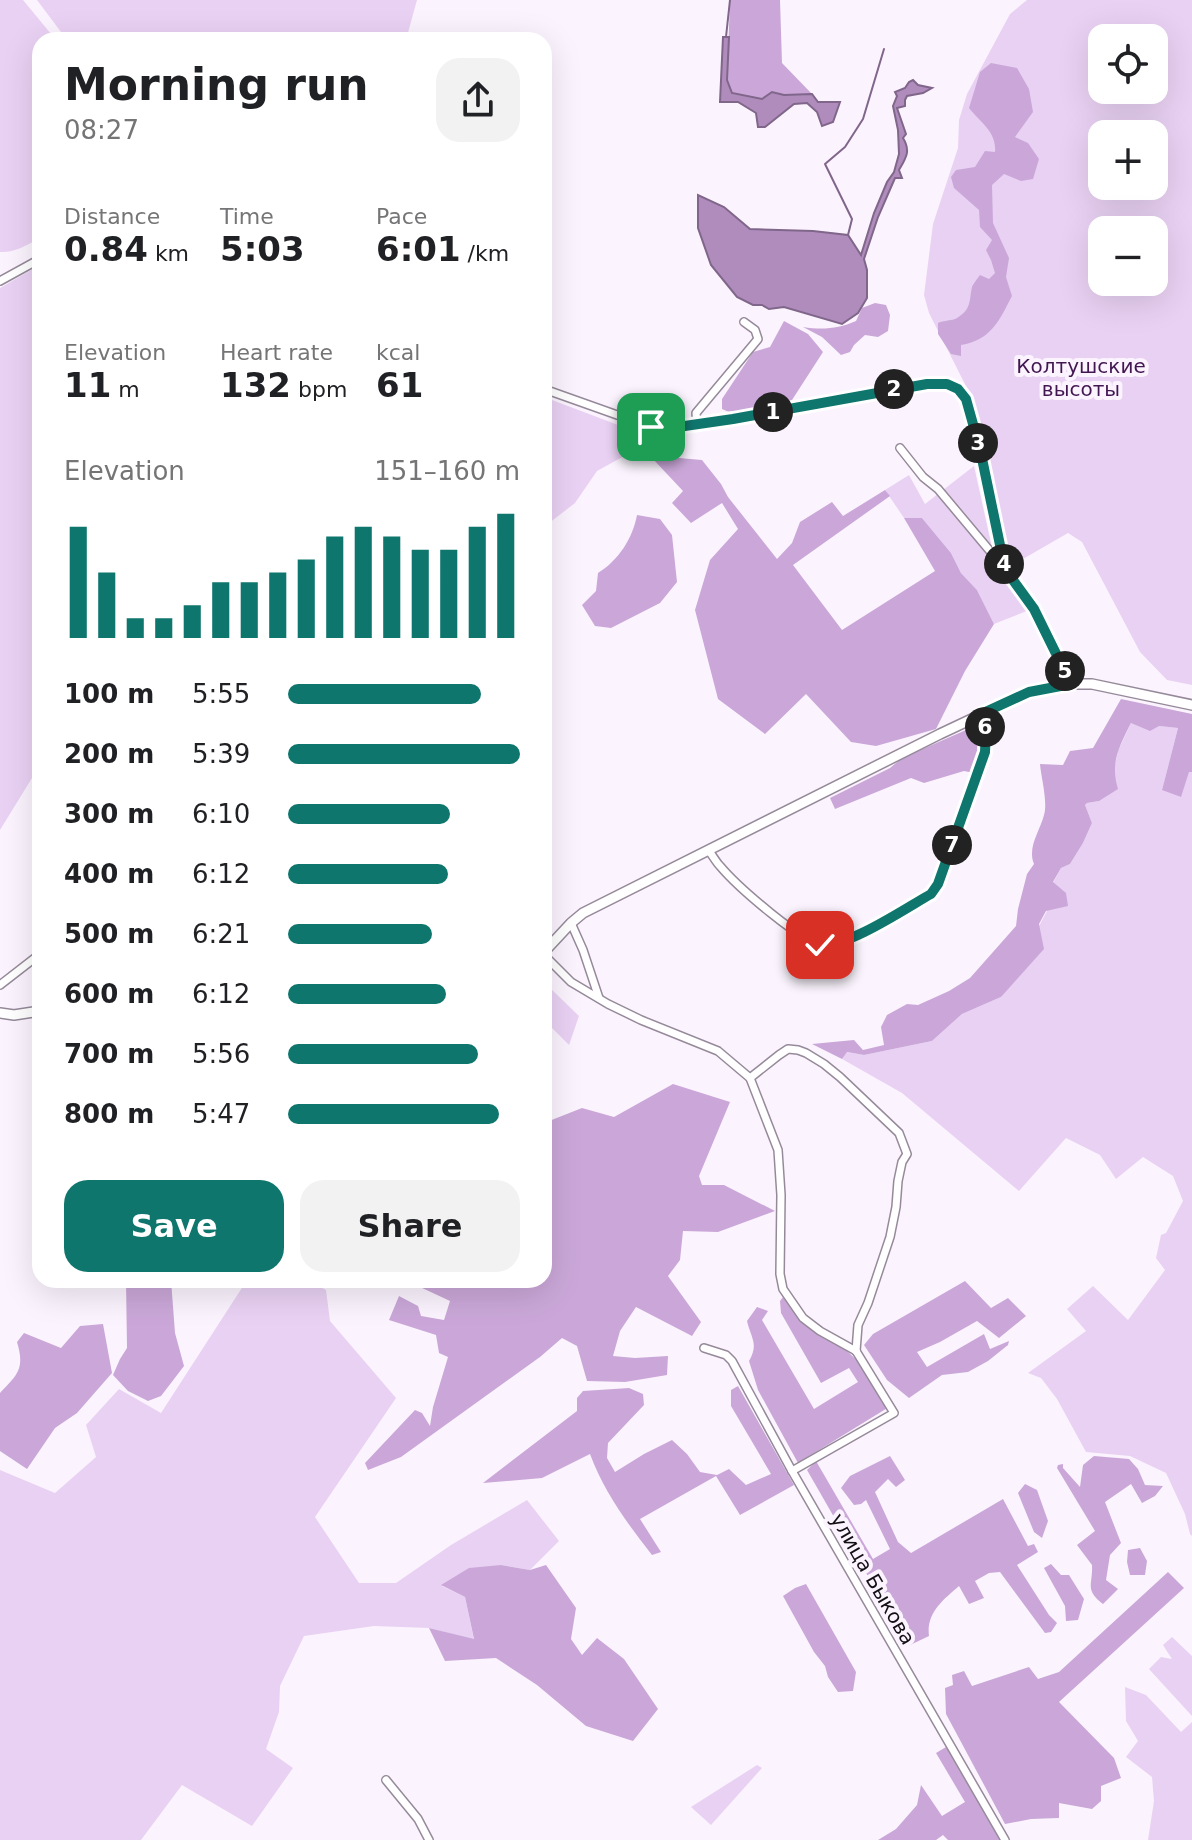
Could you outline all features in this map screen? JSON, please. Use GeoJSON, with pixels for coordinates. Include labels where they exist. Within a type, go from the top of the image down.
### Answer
{"type":"FeatureCollection","features":[{"type":"Feature","properties":{"kind":"street"},"geometry":{"type":"LineString","coordinates":[[0,281],[32,263]]}},
{"type":"Feature","properties":{"kind":"street"},"geometry":{"type":"LineString","coordinates":[[697,425],[696,413],[758,339],[755,330],[744,322]]}},
{"type":"Feature","properties":{"kind":"street"},"geometry":{"type":"LineString","coordinates":[[552,392],[664,429],[912,386],[947,384],[958,389],[966,399],[980,449],[1005,569]]}},
{"type":"Feature","properties":{"kind":"street"},"geometry":{"type":"LineString","coordinates":[[900,448],[1005,569],[1034,609],[1071,684]]}},
{"type":"Feature","properties":{"kind":"street"},"geometry":{"type":"LineString","coordinates":[[552,944],[583,913],[1029,692],[1071,684],[1092,684],[1192,705]]}},
{"type":"Feature","properties":{"kind":"street"},"geometry":{"type":"LineString","coordinates":[[709,851],[720,867],[741,887],[812,943],[830,946],[846,940],[931,894],[938,884],[985,752],[986,729],[981,714]]}},
{"type":"Feature","properties":{"kind":"street"},"geometry":{"type":"LineString","coordinates":[[571,923],[599,998]]}},
{"type":"Feature","properties":{"kind":"street"},"geometry":{"type":"LineString","coordinates":[[0,985],[32,960]]}},
{"type":"Feature","properties":{"kind":"street"},"geometry":{"type":"LineString","coordinates":[[552,962],[571,982],[641,1020],[718,1051],[750,1078],[778,1150],[780,1274],[783,1289],[803,1318],[856,1351],[894,1413],[792,1471]]}},
{"type":"Feature","properties":{"kind":"street"},"geometry":{"type":"LineString","coordinates":[[0,1013],[32,1012]]}},
{"type":"Feature","properties":{"kind":"street"},"geometry":{"type":"LineString","coordinates":[[750,1078],[788,1049],[798,1050],[824,1064],[899,1133],[907,1154],[898,1181],[890,1237],[858,1325],[856,1351]]}},
{"type":"Feature","properties":{"kind":"street","name":"улица Быкова"},"geometry":{"type":"LineString","coordinates":[[704,1348],[726,1355],[732,1361],[1005,1840]]}},
{"type":"Feature","properties":{"kind":"street"},"geometry":{"type":"LineString","coordinates":[[386,1780],[418,1819],[429,1840]]}},
{"type":"Feature","properties":{"kind":"green space"},"geometry":{"type":"Polygon","coordinates":[[[0,0],[23,0],[49,32],[32,32],[32,242],[0,252],[0,0]]]}},
{"type":"Feature","properties":{"kind":"green space"},"geometry":{"type":"Polygon","coordinates":[[[37,0],[417,0],[408,32],[61,32],[37,0]]]}},
{"type":"Feature","properties":{"kind":"green space","name":"Колтушские высоты"},"geometry":{"type":"Polygon","coordinates":[[[1027,0],[1192,0],[1192,685],[1167,680],[1140,652],[1082,542],[1068,533],[1011,566],[973,400],[929,313],[924,295],[933,224],[958,148],[959,120],[967,94],[1010,14],[1027,0]]]}},
{"type":"Feature","properties":{"kind":"green space"},"geometry":{"type":"Polygon","coordinates":[[[32,270],[32,778],[0,830],[0,288],[32,270]]]}},
{"type":"Feature","properties":{"kind":"green space"},"geometry":{"type":"Polygon","coordinates":[[[552,400],[642,434],[626,455],[597,471],[575,503],[552,521],[552,400]]]}},
{"type":"Feature","properties":{"kind":"green space"},"geometry":{"type":"Polygon","coordinates":[[[974,466],[997,570],[1032,609],[994,624],[977,590],[961,573],[951,553],[922,518],[904,518],[885,490],[909,475],[925,504],[974,466]]]}},
{"type":"Feature","properties":{"kind":"green space"},"geometry":{"type":"Polygon","coordinates":[[[1131,723],[1178,728],[1162,790],[1189,771],[1192,772],[1192,1536],[1166,1473],[1130,1456],[1086,1452],[1057,1399],[1041,1378],[1028,1373],[1086,1331],[1067,1309],[1093,1286],[1128,1320],[1165,1270],[1156,1258],[1161,1235],[1166,1233],[1183,1201],[1173,1176],[1143,1157],[1116,1179],[1100,1155],[1066,1138],[1019,1191],[902,1093],[842,1059],[846,1052],[864,1055],[932,1041],[962,1014],[1001,997],[1047,911],[1053,883],[1061,868],[1070,864],[1083,843],[1092,823],[1085,805],[1099,801],[1113,774],[1118,751],[1131,723]]]}},
{"type":"Feature","properties":{"kind":"green space"},"geometry":{"type":"Polygon","coordinates":[[[552,990],[579,1016],[569,1045],[552,1028],[552,990]]]}},
{"type":"Feature","properties":{"kind":"green space"},"geometry":{"type":"Polygon","coordinates":[[[242,1288],[322,1288],[326,1290],[330,1321],[396,1398],[315,1517],[359,1583],[396,1583],[451,1545],[527,1500],[559,1541],[530,1570],[501,1565],[442,1586],[465,1597],[474,1640],[429,1628],[374,1626],[304,1636],[280,1686],[279,1712],[266,1749],[293,1768],[252,1826],[182,1785],[141,1840],[0,1840],[0,1470],[55,1493],[96,1457],[86,1425],[119,1389],[161,1413],[242,1288]]]}},
{"type":"Feature","properties":{"kind":"green space"},"geometry":{"type":"Polygon","coordinates":[[[1172,1637],[1192,1656],[1192,1716],[1149,1669],[1161,1657],[1172,1659],[1163,1645],[1172,1637]]]}},
{"type":"Feature","properties":{"kind":"green space"},"geometry":{"type":"Polygon","coordinates":[[[1125,1687],[1146,1695],[1181,1732],[1192,1722],[1192,1840],[1148,1840],[1154,1801],[1152,1777],[1126,1757],[1138,1741],[1126,1721],[1125,1687]]]}},
{"type":"Feature","properties":{"kind":"green space"},"geometry":{"type":"Polygon","coordinates":[[[757,1765],[762,1768],[711,1825],[691,1807],[757,1765]]]}},
{"type":"Feature","properties":{"kind":"shaded area"},"geometry":{"type":"Polygon","coordinates":[[[730,0],[780,0],[782,63],[812,94],[784,95],[773,92],[762,99],[731,93],[727,80],[730,0]]]}},
{"type":"Feature","properties":{"kind":"shaded area"},"geometry":{"type":"Polygon","coordinates":[[[723,37],[729,37],[727,80],[732,93],[762,99],[772,92],[812,94],[818,102],[840,102],[833,122],[822,126],[817,112],[807,103],[794,104],[765,127],[758,127],[756,113],[738,102],[720,102],[723,37]]]}},
{"type":"Feature","properties":{"kind":"shaded area"},"geometry":{"type":"Polygon","coordinates":[[[991,63],[1017,68],[1029,89],[1033,112],[1015,137],[1028,143],[1039,159],[1033,179],[1021,181],[1004,174],[992,185],[993,223],[1009,258],[1006,277],[1012,296],[987,334],[961,345],[961,356],[951,354],[938,334],[938,323],[962,315],[968,308],[972,287],[980,275],[989,279],[995,273],[986,250],[992,240],[980,227],[979,210],[954,188],[951,177],[956,170],[975,167],[985,151],[995,152],[991,133],[969,108],[980,72],[991,63]]]}},
{"type":"Feature","properties":{"kind":"shaded area"},"geometry":{"type":"Polygon","coordinates":[[[913,80],[918,85],[932,88],[907,96],[905,106],[897,108],[906,134],[903,138],[907,154],[899,170],[902,178],[895,178],[864,259],[867,298],[858,313],[842,324],[784,307],[769,309],[753,305],[737,297],[711,265],[698,228],[698,195],[724,207],[750,229],[848,235],[861,255],[874,213],[894,172],[899,154],[893,106],[897,96],[895,92],[913,80]]]}},
{"type":"Feature","properties":{"kind":"shaded area"},"geometry":{"type":"Polygon","coordinates":[[[875,303],[886,305],[890,315],[888,331],[878,337],[865,335],[850,352],[841,355],[822,337],[803,327],[830,328],[849,324],[856,321],[862,308],[875,303]]]}},
{"type":"Feature","properties":{"kind":"shaded area"},"geometry":{"type":"Polygon","coordinates":[[[784,321],[808,334],[823,352],[792,400],[731,413],[722,409],[722,399],[753,352],[770,347],[784,321]]]}},
{"type":"Feature","properties":{"kind":"shaded area"},"geometry":{"type":"Polygon","coordinates":[[[668,442],[679,458],[702,460],[777,559],[792,543],[800,522],[832,502],[843,516],[885,490],[890,496],[793,565],[842,630],[935,571],[904,518],[922,518],[977,590],[994,624],[965,671],[936,729],[876,746],[851,742],[806,694],[765,734],[718,699],[695,610],[710,560],[738,529],[722,503],[691,523],[672,503],[683,491],[652,458],[668,442]]]}},
{"type":"Feature","properties":{"kind":"shaded area"},"geometry":{"type":"Polygon","coordinates":[[[637,515],[660,519],[672,535],[677,582],[660,603],[611,628],[595,626],[582,605],[596,591],[598,573],[624,548],[637,515]]]}},
{"type":"Feature","properties":{"kind":"shaded area"},"geometry":{"type":"Polygon","coordinates":[[[1121,699],[1192,714],[1192,772],[1189,772],[1181,797],[1162,790],[1178,728],[1159,726],[1150,731],[1131,723],[1115,763],[1118,789],[1099,801],[1085,805],[1092,823],[1070,864],[1061,868],[1053,882],[1066,893],[1068,906],[1046,911],[1039,924],[1044,949],[1001,997],[962,1014],[932,1041],[864,1055],[847,1052],[842,1059],[812,1044],[854,1040],[863,1050],[884,1045],[881,1027],[887,1015],[907,1004],[918,1005],[970,978],[1016,926],[1027,874],[1034,864],[1033,845],[1045,810],[1040,764],[1063,765],[1070,751],[1093,748],[1121,699]]]}},
{"type":"Feature","properties":{"kind":"shaded area"},"geometry":{"type":"Polygon","coordinates":[[[982,723],[982,752],[974,773],[964,771],[924,783],[911,778],[835,809],[830,798],[890,768],[902,758],[982,723]]]}},
{"type":"Feature","properties":{"kind":"shaded area"},"geometry":{"type":"Polygon","coordinates":[[[673,1084],[730,1102],[699,1176],[702,1185],[724,1185],[775,1211],[718,1232],[683,1231],[680,1260],[668,1276],[701,1322],[692,1336],[636,1307],[620,1331],[613,1356],[668,1356],[667,1375],[625,1382],[587,1381],[577,1346],[562,1338],[401,1457],[368,1470],[365,1463],[415,1410],[422,1413],[430,1426],[448,1357],[439,1353],[436,1335],[389,1320],[399,1296],[418,1306],[421,1316],[444,1320],[450,1301],[422,1288],[552,1288],[552,1120],[582,1108],[614,1117],[673,1084]]]}},
{"type":"Feature","properties":{"kind":"shaded area"},"geometry":{"type":"Polygon","coordinates":[[[965,1281],[991,1308],[1008,1298],[1026,1316],[999,1338],[977,1321],[917,1352],[927,1367],[984,1334],[990,1349],[1009,1341],[988,1361],[968,1372],[942,1375],[909,1398],[887,1380],[864,1345],[873,1334],[965,1281]]]}},
{"type":"Feature","properties":{"kind":"shaded area"},"geometry":{"type":"Polygon","coordinates":[[[126,1288],[172,1288],[175,1333],[184,1366],[161,1396],[148,1401],[128,1391],[113,1375],[127,1348],[126,1288]]]}},
{"type":"Feature","properties":{"kind":"shaded area"},"geometry":{"type":"Polygon","coordinates":[[[783,1297],[796,1315],[818,1334],[847,1351],[860,1363],[889,1407],[798,1463],[758,1390],[749,1361],[754,1345],[747,1321],[757,1307],[768,1311],[762,1320],[814,1409],[858,1382],[849,1368],[821,1383],[781,1313],[780,1301],[783,1297]]]}},
{"type":"Feature","properties":{"kind":"shaded area"},"geometry":{"type":"Polygon","coordinates":[[[103,1324],[112,1373],[77,1413],[55,1428],[27,1469],[0,1451],[0,1393],[20,1365],[17,1342],[24,1333],[61,1348],[80,1326],[103,1324]]]}},
{"type":"Feature","properties":{"kind":"shaded area"},"geometry":{"type":"Polygon","coordinates":[[[738,1386],[794,1485],[740,1515],[716,1476],[640,1519],[661,1552],[652,1555],[634,1531],[609,1494],[590,1454],[542,1478],[483,1483],[577,1411],[577,1398],[583,1391],[629,1388],[643,1394],[644,1405],[608,1443],[607,1458],[615,1472],[672,1440],[700,1472],[717,1475],[729,1469],[746,1485],[771,1474],[731,1406],[731,1390],[738,1386]]]}},
{"type":"Feature","properties":{"kind":"shaded area"},"geometry":{"type":"Polygon","coordinates":[[[890,1456],[905,1480],[896,1487],[888,1479],[875,1492],[898,1542],[911,1553],[1003,1499],[1028,1546],[1034,1544],[1038,1552],[1017,1565],[1057,1623],[1051,1632],[1045,1633],[1000,1572],[989,1573],[975,1581],[984,1598],[969,1604],[959,1586],[933,1614],[929,1636],[908,1646],[807,1470],[816,1461],[873,1559],[890,1549],[866,1500],[854,1505],[841,1488],[850,1476],[890,1456]]]}},
{"type":"Feature","properties":{"kind":"shaded area"},"geometry":{"type":"Polygon","coordinates":[[[1094,1456],[1129,1459],[1138,1469],[1145,1485],[1163,1486],[1155,1496],[1142,1503],[1131,1484],[1105,1502],[1121,1543],[1110,1555],[1106,1580],[1118,1589],[1103,1604],[1091,1590],[1092,1565],[1077,1545],[1095,1531],[1057,1468],[1063,1464],[1080,1487],[1083,1465],[1094,1456]]]}},
{"type":"Feature","properties":{"kind":"shaded area"},"geometry":{"type":"Polygon","coordinates":[[[1025,1484],[1037,1490],[1048,1521],[1042,1538],[1034,1532],[1018,1493],[1025,1484]]]}},
{"type":"Feature","properties":{"kind":"shaded area"},"geometry":{"type":"Polygon","coordinates":[[[1140,1548],[1147,1561],[1145,1575],[1130,1575],[1128,1550],[1140,1548]]]}},
{"type":"Feature","properties":{"kind":"shaded area"},"geometry":{"type":"Polygon","coordinates":[[[1051,1564],[1061,1575],[1069,1575],[1084,1599],[1078,1620],[1066,1621],[1065,1606],[1044,1568],[1051,1564]]]}},
{"type":"Feature","properties":{"kind":"shaded area"},"geometry":{"type":"Polygon","coordinates":[[[501,1565],[530,1570],[546,1565],[576,1608],[571,1639],[582,1655],[597,1638],[624,1659],[658,1709],[633,1741],[586,1726],[537,1685],[496,1658],[445,1661],[429,1628],[474,1639],[465,1597],[441,1585],[469,1568],[501,1565]]]}},
{"type":"Feature","properties":{"kind":"shaded area"},"geometry":{"type":"Polygon","coordinates":[[[1168,1572],[1184,1588],[1059,1702],[1114,1758],[1121,1778],[1101,1786],[1101,1801],[1092,1809],[1059,1803],[1059,1818],[1005,1824],[946,1714],[945,1688],[953,1685],[952,1675],[964,1671],[972,1686],[1029,1667],[1038,1679],[1059,1672],[1168,1572]]]}},
{"type":"Feature","properties":{"kind":"shaded area"},"geometry":{"type":"Polygon","coordinates":[[[806,1584],[856,1672],[853,1691],[838,1692],[783,1596],[806,1584]]]}},
{"type":"Feature","properties":{"kind":"shaded area"},"geometry":{"type":"Polygon","coordinates":[[[946,1747],[1000,1840],[948,1840],[943,1835],[936,1840],[878,1840],[896,1829],[917,1805],[921,1785],[942,1816],[965,1802],[936,1753],[946,1747]]]}},
{"type":"Feature","properties":{"kind":"waterway"},"geometry":{"type":"LineString","coordinates":[[726,37],[730,0]]}},
{"type":"Feature","properties":{"kind":"waterway"},"geometry":{"type":"LineString","coordinates":[[848,235],[852,219],[825,164],[845,147],[863,119],[884,49]]}},
{"type":"Feature","properties":{"kind":"route"},"geometry":{"type":"LineString","coordinates":[[651,427],[664,429],[733,419],[927,384],[947,384],[958,389],[966,399],[980,449],[1005,569],[1034,609],[1071,684],[1029,692],[981,714],[986,729],[985,752],[938,884],[931,894],[846,940],[830,946],[820,945]]}}]}
